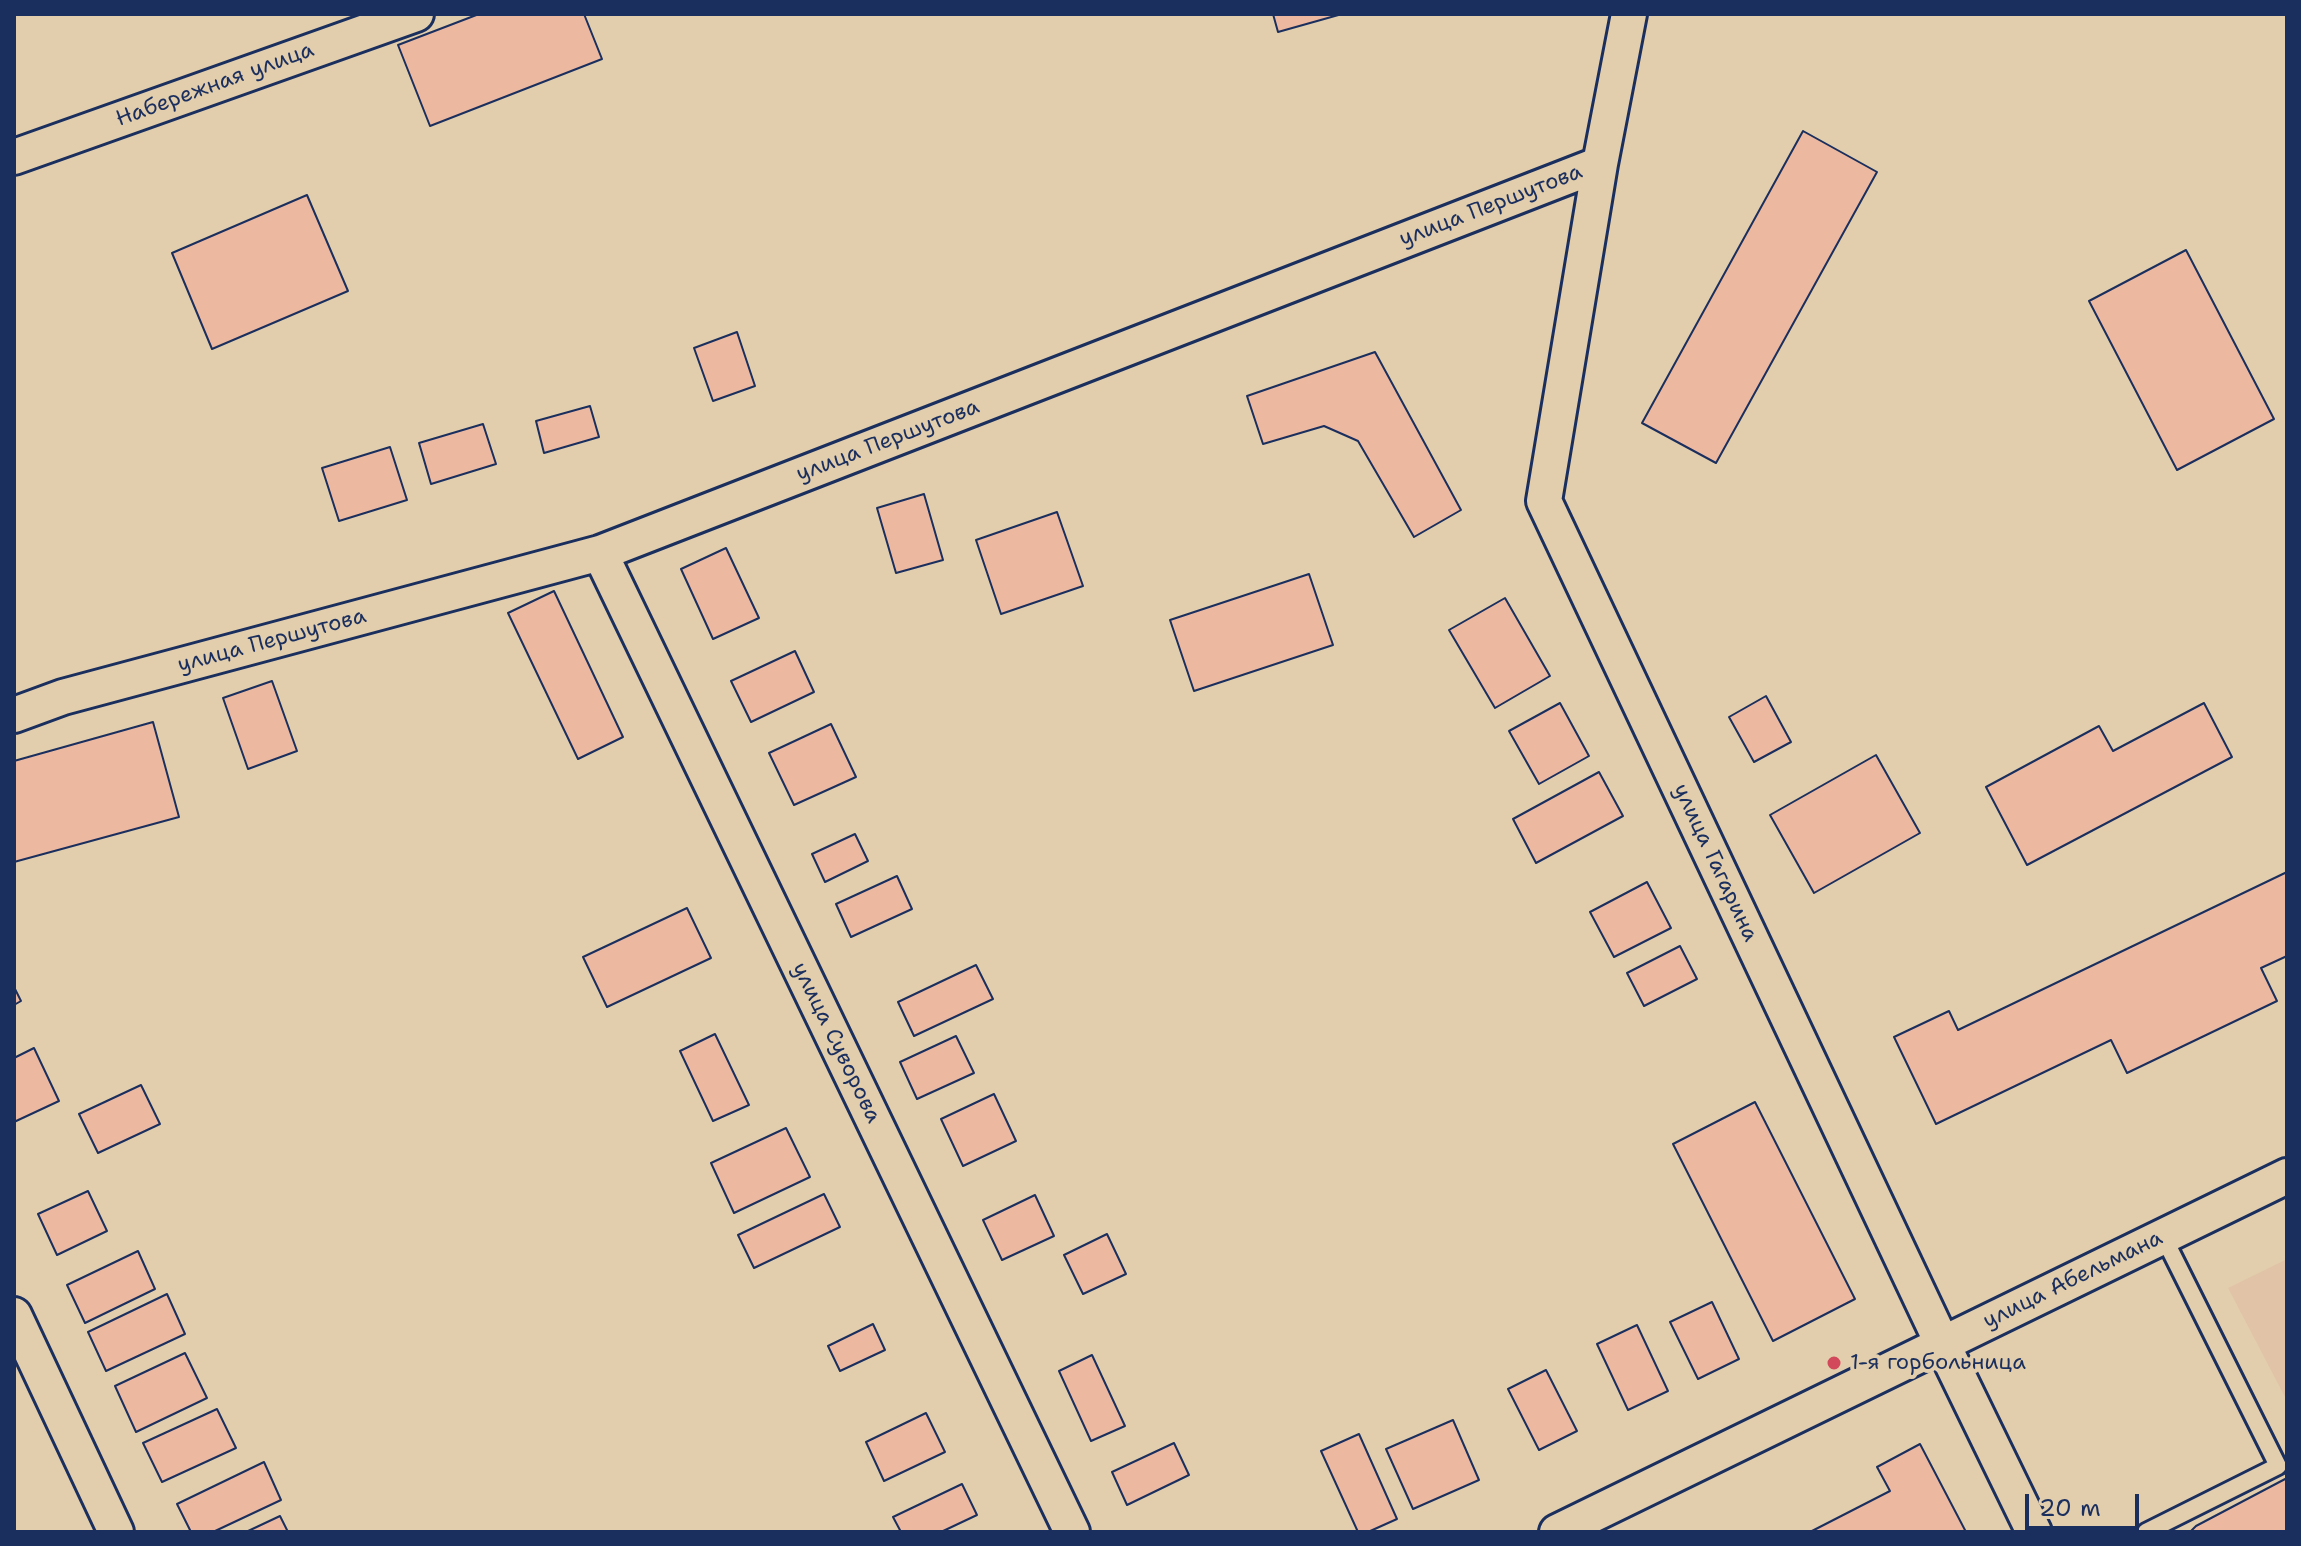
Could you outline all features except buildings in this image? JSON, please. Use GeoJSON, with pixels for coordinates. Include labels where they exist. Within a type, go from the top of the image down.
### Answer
{"type":"FeatureCollection","features":[{"type":"Feature","properties":{"kind":"street","name":"Набережная улица"},"geometry":{"type":"LineString","coordinates":[[14,157],[416,14]]}},
{"type":"Feature","properties":{"kind":"street","name":"улица Першутова"},"geometry":{"type":"LineString","coordinates":[[14,715],[63,697],[600,553],[1600,164],[1629,14]]}},
{"type":"Feature","properties":{"kind":"street","name":"улица Гагарина"},"geometry":{"type":"LineString","coordinates":[[1600,164],[1544,501],[2034,1532]]}},
{"type":"Feature","properties":{"kind":"street","name":"улица Суворова"},"geometry":{"type":"LineString","coordinates":[[600,553],[1072,1532]]}},
{"type":"Feature","properties":{"kind":"street","name":"улица Абельмана"},"geometry":{"type":"LineString","coordinates":[[1557,1532],[2287,1176]]}},
{"type":"Feature","properties":{"kind":"street"},"geometry":{"type":"LineString","coordinates":[[14,1315],[116,1532]]}},
{"type":"Feature","properties":{"kind":"lane"},"geometry":{"type":"LineString","coordinates":[[2146,1532],[2278,1466],[2163,1236]]}},
{"type":"Feature","properties":{"kind":"shaded area"},"geometry":{"type":"Polygon","coordinates":[[[2287,1259],[2287,1401],[2228,1288],[2287,1259]]]}},
{"type":"Feature","properties":{"kind":"place","name":"1-я горбольница"},"geometry":{"type":"Point","coordinates":[1834,1363]}}]}
